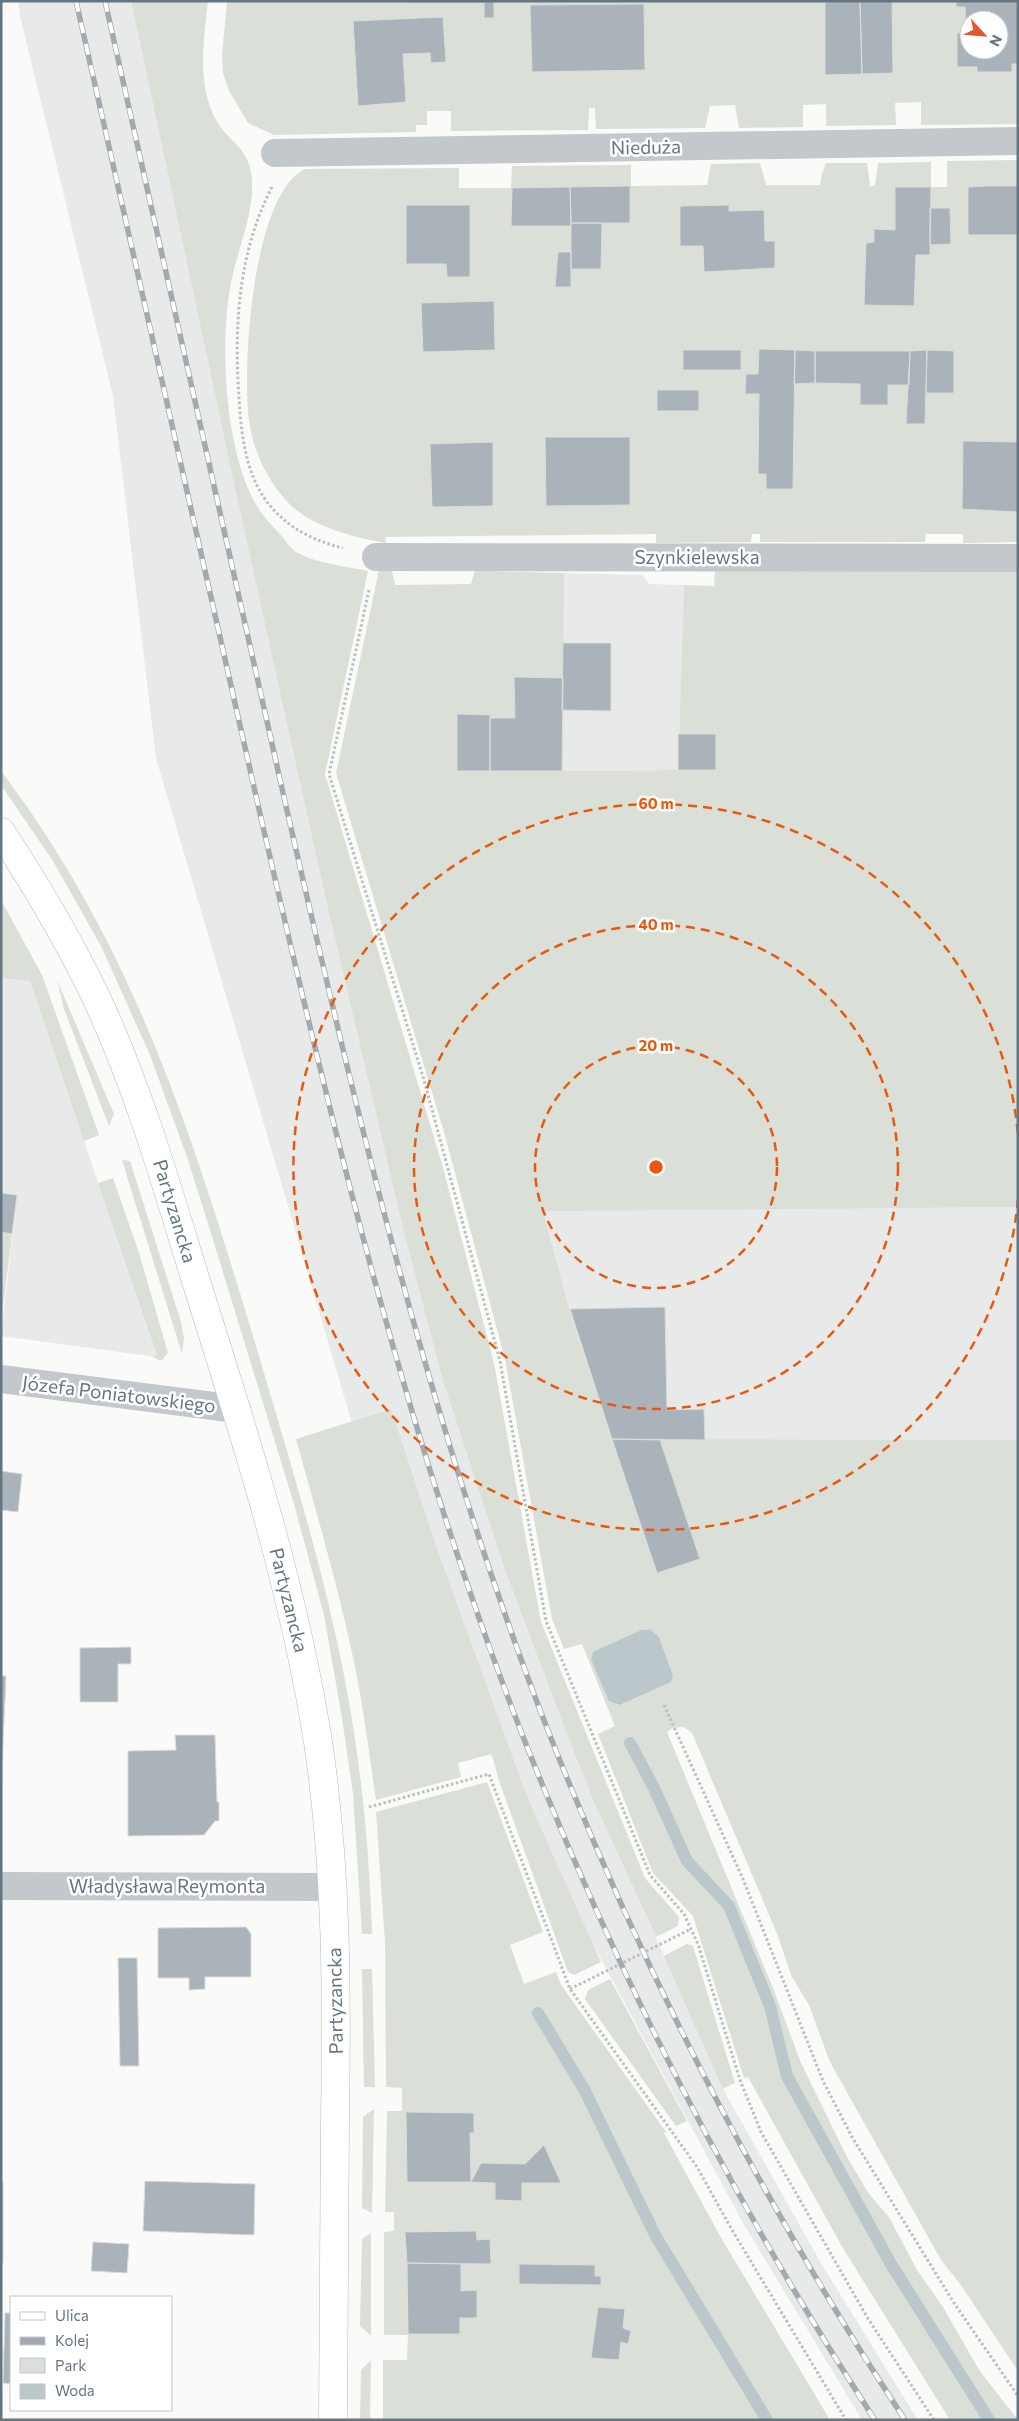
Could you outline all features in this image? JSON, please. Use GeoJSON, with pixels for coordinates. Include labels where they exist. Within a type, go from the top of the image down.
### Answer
{"type":"FeatureCollection","features":[{"type":"Feature","properties":{"kind":"main road","name":"Partyzancka"},"geometry":{"type":"LineString","coordinates":[[1,832],[34,882],[66,937],[118,1050],[150,1133],[236,1409],[278,1555],[305,1668],[318,1744],[333,1887],[336,2041],[333,2420]]}},
{"type":"Feature","properties":{"kind":"street","name":"Nieduża"},"geometry":{"type":"LineString","coordinates":[[283,153],[1018,141]]}},
{"type":"Feature","properties":{"kind":"street","name":"Szynkielewska"},"geometry":{"type":"LineString","coordinates":[[376,557],[1018,558]]}},
{"type":"Feature","properties":{"kind":"street","name":"Józefa Poniatowskiego"},"geometry":{"type":"LineString","coordinates":[[1,1379],[236,1409]]}},
{"type":"Feature","properties":{"kind":"street","name":"Władysława Reymonta"},"geometry":{"type":"LineString","coordinates":[[1,1886],[333,1887]]}},
{"type":"Feature","properties":{"kind":"path"},"geometry":{"type":"LineString","coordinates":[[283,153],[246,261],[240,288],[236,340],[244,447],[264,498],[280,518],[315,540],[376,557],[330,774],[424,1080],[500,1361],[546,1621],[650,1875],[684,1914],[698,1944],[740,2080],[761,2132],[867,2317],[934,2420]]}},
{"type":"Feature","properties":{"kind":"path"},"geometry":{"type":"LineString","coordinates":[[664,1705],[743,1880],[823,2080],[852,2137],[954,2303],[1018,2396]]}},
{"type":"Feature","properties":{"kind":"path"},"geometry":{"type":"LineString","coordinates":[[369,1806],[489,1774],[570,1989],[697,2167],[732,2230],[846,2420]]}},
{"type":"Feature","properties":{"kind":"path"},"geometry":{"type":"LineString","coordinates":[[570,1989],[691,1929]]}},
{"type":"Feature","properties":{"kind":"shaded area"},"geometry":{"type":"Polygon","coordinates":[[[18,1],[131,1],[236,493],[325,896],[404,1233],[443,1381],[504,1567],[566,1732],[593,1800],[713,2062],[723,2089],[822,2265],[918,2420],[862,2420],[743,2223],[491,1755],[354,1430],[156,758],[113,396],[20,16],[18,1]]]}},
{"type":"Feature","properties":{"kind":"shaded area"},"geometry":{"type":"Polygon","coordinates":[[[564,573],[642,575],[649,584],[684,585],[678,770],[562,771],[564,573]]]}},
{"type":"Feature","properties":{"kind":"shaded area"},"geometry":{"type":"Polygon","coordinates":[[[1,978],[30,981],[157,1357],[1,1336],[17,1196],[1,1193],[1,978]]]}},
{"type":"Feature","properties":{"kind":"shaded area"},"geometry":{"type":"Polygon","coordinates":[[[1018,1207],[1018,1440],[612,1439],[573,1322],[543,1210],[1018,1207]]]}},
{"type":"Feature","properties":{"kind":"green space"},"geometry":{"type":"Polygon","coordinates":[[[131,1],[208,1],[203,61],[206,92],[216,120],[243,153],[250,169],[252,195],[229,294],[225,346],[228,406],[233,436],[249,489],[260,511],[295,552],[323,562],[368,571],[325,774],[442,1164],[494,1363],[541,1622],[645,1878],[679,1917],[678,1926],[656,1937],[593,1800],[566,1732],[504,1567],[443,1381],[404,1233],[325,896],[236,493],[131,1]]]}},
{"type":"Feature","properties":{"kind":"green space"},"geometry":{"type":"Polygon","coordinates":[[[227,1],[1018,1],[1018,124],[921,125],[921,102],[895,103],[896,125],[826,126],[826,104],[803,105],[803,127],[739,128],[735,105],[710,106],[705,128],[596,129],[595,108],[589,108],[588,130],[451,131],[451,111],[427,111],[427,125],[416,125],[416,132],[274,135],[248,123],[229,91],[223,73],[222,55],[227,1]]]}},
{"type":"Feature","properties":{"kind":"green space"},"geometry":{"type":"Polygon","coordinates":[[[1018,160],[1018,542],[963,543],[963,534],[926,534],[925,542],[760,542],[760,534],[752,534],[751,542],[656,543],[656,534],[385,537],[386,543],[345,534],[305,516],[294,508],[277,490],[257,452],[249,420],[247,395],[247,362],[254,284],[262,246],[273,211],[287,185],[305,169],[459,168],[459,188],[511,188],[512,166],[631,165],[631,186],[707,185],[711,164],[760,163],[766,185],[820,185],[826,163],[867,163],[870,186],[875,186],[878,163],[931,162],[931,187],[947,187],[947,161],[1018,160]]]}},
{"type":"Feature","properties":{"kind":"green space"},"geometry":{"type":"Polygon","coordinates":[[[379,570],[392,571],[395,585],[471,584],[475,571],[564,573],[563,771],[678,770],[684,585],[714,586],[715,570],[1018,572],[1018,1207],[543,1211],[573,1322],[612,1439],[1018,1440],[1018,2371],[961,2285],[941,2260],[830,2062],[809,2005],[792,1977],[776,1931],[692,1733],[684,1727],[672,1728],[667,1732],[773,1988],[801,2063],[847,2157],[869,2194],[889,2217],[917,2270],[943,2307],[979,2370],[1018,2420],[950,2420],[844,2250],[748,2077],[744,2078],[693,1916],[653,1873],[598,1734],[615,1726],[582,1644],[564,1649],[552,1619],[505,1359],[444,1132],[336,773],[379,570]],[[650,1629],[641,1630],[593,1653],[591,1659],[621,1705],[671,1681],[673,1675],[659,1637],[650,1629]]]}},
{"type":"Feature","properties":{"kind":"green space"},"geometry":{"type":"Polygon","coordinates":[[[1,771],[48,838],[89,906],[124,976],[155,1046],[183,1119],[208,1193],[256,1346],[301,1500],[340,1656],[361,1782],[372,1934],[362,1934],[353,1794],[324,1615],[294,1504],[187,1157],[150,1055],[102,948],[53,861],[1,785],[1,771]]]}},
{"type":"Feature","properties":{"kind":"green space"},"geometry":{"type":"Polygon","coordinates":[[[1,900],[42,975],[99,1135],[84,1141],[30,981],[1,978],[1,900]]]}},
{"type":"Feature","properties":{"kind":"green space"},"geometry":{"type":"Polygon","coordinates":[[[57,980],[114,1114],[109,1126],[64,1009],[57,980]]]}},
{"type":"Feature","properties":{"kind":"green space"},"geometry":{"type":"Polygon","coordinates":[[[122,1160],[130,1161],[181,1322],[184,1338],[182,1354],[122,1160]]]}},
{"type":"Feature","properties":{"kind":"green space"},"geometry":{"type":"Polygon","coordinates":[[[113,1178],[139,1253],[168,1353],[162,1360],[152,1356],[157,1356],[98,1183],[113,1178]]]}},
{"type":"Feature","properties":{"kind":"green space"},"geometry":{"type":"Polygon","coordinates":[[[1,1193],[17,1195],[1,1323],[1,1193]]]}},
{"type":"Feature","properties":{"kind":"green space"},"geometry":{"type":"Polygon","coordinates":[[[391,1409],[438,1552],[519,1775],[601,1962],[574,1975],[568,1972],[498,1778],[492,1754],[458,1763],[461,1777],[376,1800],[363,1710],[347,1629],[296,1439],[391,1409]]]}},
{"type":"Feature","properties":{"kind":"green space"},"geometry":{"type":"Polygon","coordinates":[[[487,1782],[543,1932],[510,1945],[524,1984],[556,1972],[561,1985],[666,2132],[664,2133],[720,2236],[830,2420],[383,2420],[383,2360],[407,2360],[408,2335],[384,2335],[384,2232],[394,2231],[394,2212],[385,2212],[387,2111],[402,2111],[402,2088],[386,2087],[385,1942],[376,1812],[487,1782]]]}},
{"type":"Feature","properties":{"kind":"green space"},"geometry":{"type":"Polygon","coordinates":[[[687,1944],[693,1946],[735,2083],[723,2089],[664,1956],[687,1944]]]}},
{"type":"Feature","properties":{"kind":"green space"},"geometry":{"type":"Polygon","coordinates":[[[362,1969],[372,1969],[375,2087],[364,2087],[362,1969]]]}},
{"type":"Feature","properties":{"kind":"green space"},"geometry":{"type":"Polygon","coordinates":[[[610,1979],[687,2121],[676,2126],[585,1999],[588,1990],[610,1979]]]}},
{"type":"Feature","properties":{"kind":"green space"},"geometry":{"type":"Polygon","coordinates":[[[374,2109],[372,2213],[362,2208],[363,2117],[374,2109]]]}},
{"type":"Feature","properties":{"kind":"green space"},"geometry":{"type":"Polygon","coordinates":[[[371,2233],[371,2336],[360,2326],[362,2239],[371,2233]]]}},
{"type":"Feature","properties":{"kind":"green space"},"geometry":{"type":"Polygon","coordinates":[[[371,2360],[370,2420],[360,2420],[361,2370],[371,2360]]]}},
{"type":"Feature","properties":{"kind":"water"},"geometry":{"type":"Polygon","coordinates":[[[650,1629],[659,1637],[673,1675],[671,1682],[620,1705],[609,1701],[591,1659],[593,1652],[641,1630],[650,1629]]]}},
{"type":"Feature","properties":{"kind":"building"},"geometry":{"type":"Polygon","coordinates":[[[407,1],[494,1],[494,18],[484,18],[484,3],[407,3],[407,1]]]}},
{"type":"Feature","properties":{"kind":"building"},"geometry":{"type":"Polygon","coordinates":[[[860,1],[892,1],[893,73],[862,74],[860,1]]]}},
{"type":"Feature","properties":{"kind":"building"},"geometry":{"type":"Polygon","coordinates":[[[860,1],[862,74],[825,75],[825,2],[860,1]]]}},
{"type":"Feature","properties":{"kind":"building"},"geometry":{"type":"Polygon","coordinates":[[[956,1],[1018,1],[1018,64],[1012,64],[1012,72],[977,72],[977,67],[957,67],[957,33],[959,33],[959,60],[1009,60],[1009,10],[965,10],[965,7],[956,7],[956,1]]]}},
{"type":"Feature","properties":{"kind":"building"},"geometry":{"type":"Polygon","coordinates":[[[644,4],[645,70],[532,72],[530,5],[644,4]]]}},
{"type":"Feature","properties":{"kind":"building"},"geometry":{"type":"Polygon","coordinates":[[[443,17],[446,62],[431,63],[430,53],[403,54],[406,102],[358,106],[353,21],[443,17]]]}},
{"type":"Feature","properties":{"kind":"building"},"geometry":{"type":"Polygon","coordinates":[[[630,186],[630,223],[571,223],[570,187],[630,186]]]}},
{"type":"Feature","properties":{"kind":"building"},"geometry":{"type":"Polygon","coordinates":[[[1018,186],[1018,235],[968,235],[968,187],[1018,186]]]}},
{"type":"Feature","properties":{"kind":"building"},"geometry":{"type":"Polygon","coordinates":[[[570,187],[571,226],[511,226],[512,188],[570,187]]]}},
{"type":"Feature","properties":{"kind":"building"},"geometry":{"type":"Polygon","coordinates":[[[895,187],[931,187],[930,255],[916,255],[914,306],[864,305],[866,243],[874,242],[874,229],[895,230],[895,187]]]}},
{"type":"Feature","properties":{"kind":"building"},"geometry":{"type":"Polygon","coordinates":[[[406,205],[470,205],[470,277],[447,277],[446,264],[406,264],[406,205]]]}},
{"type":"Feature","properties":{"kind":"building"},"geometry":{"type":"Polygon","coordinates":[[[729,205],[729,211],[764,210],[765,241],[775,241],[775,268],[704,272],[703,246],[680,246],[680,206],[729,205]]]}},
{"type":"Feature","properties":{"kind":"building"},"geometry":{"type":"Polygon","coordinates":[[[930,208],[950,208],[951,244],[930,245],[930,208]]]}},
{"type":"Feature","properties":{"kind":"building"},"geometry":{"type":"Polygon","coordinates":[[[571,223],[602,223],[601,269],[571,269],[571,223]]]}},
{"type":"Feature","properties":{"kind":"building"},"geometry":{"type":"Polygon","coordinates":[[[558,252],[571,252],[571,287],[555,287],[558,252]]]}},
{"type":"Feature","properties":{"kind":"building"},"geometry":{"type":"Polygon","coordinates":[[[494,301],[495,350],[423,352],[421,303],[494,301]]]}},
{"type":"Feature","properties":{"kind":"building"},"geometry":{"type":"Polygon","coordinates":[[[759,349],[795,350],[793,489],[766,489],[766,474],[758,474],[759,394],[745,394],[746,374],[758,374],[759,349]]]}},
{"type":"Feature","properties":{"kind":"building"},"geometry":{"type":"Polygon","coordinates":[[[683,350],[741,350],[741,370],[683,370],[683,350]]]}},
{"type":"Feature","properties":{"kind":"building"},"geometry":{"type":"Polygon","coordinates":[[[795,350],[815,351],[815,383],[794,384],[795,350]]]}},
{"type":"Feature","properties":{"kind":"building"},"geometry":{"type":"Polygon","coordinates":[[[927,350],[925,424],[906,424],[910,351],[927,350]]]}},
{"type":"Feature","properties":{"kind":"building"},"geometry":{"type":"Polygon","coordinates":[[[927,350],[954,351],[954,393],[926,393],[927,350]]]}},
{"type":"Feature","properties":{"kind":"building"},"geometry":{"type":"Polygon","coordinates":[[[815,351],[910,351],[909,385],[888,385],[888,405],[860,405],[860,384],[815,383],[815,351]]]}},
{"type":"Feature","properties":{"kind":"building"},"geometry":{"type":"Polygon","coordinates":[[[657,390],[699,390],[699,411],[657,411],[657,390]]]}},
{"type":"Feature","properties":{"kind":"building"},"geometry":{"type":"Polygon","coordinates":[[[545,437],[630,437],[630,505],[546,506],[545,437]]]}},
{"type":"Feature","properties":{"kind":"building"},"geometry":{"type":"Polygon","coordinates":[[[963,441],[1018,442],[1018,512],[962,509],[963,441]]]}},
{"type":"Feature","properties":{"kind":"building"},"geometry":{"type":"Polygon","coordinates":[[[493,442],[493,506],[432,507],[430,444],[493,442]]]}},
{"type":"Feature","properties":{"kind":"building"},"geometry":{"type":"Polygon","coordinates":[[[563,643],[611,643],[611,711],[562,710],[563,643]]]}},
{"type":"Feature","properties":{"kind":"building"},"geometry":{"type":"Polygon","coordinates":[[[514,677],[563,678],[562,771],[490,771],[490,718],[515,718],[514,677]]]}},
{"type":"Feature","properties":{"kind":"building"},"geometry":{"type":"Polygon","coordinates":[[[457,714],[490,715],[490,771],[457,771],[457,714]]]}},
{"type":"Feature","properties":{"kind":"building"},"geometry":{"type":"Polygon","coordinates":[[[678,734],[716,734],[716,770],[678,770],[678,734]]]}},
{"type":"Feature","properties":{"kind":"building"},"geometry":{"type":"Polygon","coordinates":[[[1,1193],[17,1195],[12,1234],[1,1232],[1,1193]]]}},
{"type":"Feature","properties":{"kind":"building"},"geometry":{"type":"Polygon","coordinates":[[[665,1307],[667,1410],[704,1409],[705,1440],[612,1439],[570,1309],[665,1307]]]}},
{"type":"Feature","properties":{"kind":"building"},"geometry":{"type":"Polygon","coordinates":[[[612,1439],[660,1440],[700,1559],[657,1573],[612,1439]]]}},
{"type":"Feature","properties":{"kind":"building"},"geometry":{"type":"Polygon","coordinates":[[[1,1471],[22,1474],[18,1512],[1,1510],[1,1471]]]}},
{"type":"Feature","properties":{"kind":"building"},"geometry":{"type":"Polygon","coordinates":[[[131,1647],[131,1664],[118,1664],[118,1702],[80,1702],[80,1648],[131,1647]]]}},
{"type":"Feature","properties":{"kind":"building"},"geometry":{"type":"Polygon","coordinates":[[[1,1676],[6,1676],[1,1794],[1,1676]]]}},
{"type":"Feature","properties":{"kind":"building"},"geometry":{"type":"Polygon","coordinates":[[[175,1735],[215,1735],[219,1821],[215,1821],[204,1835],[128,1836],[128,1751],[176,1750],[175,1735]]]}},
{"type":"Feature","properties":{"kind":"building"},"geometry":{"type":"Polygon","coordinates":[[[246,1927],[251,1934],[251,1977],[205,1977],[205,1989],[189,1990],[189,1978],[158,1978],[158,1928],[246,1927]]]}},
{"type":"Feature","properties":{"kind":"building"},"geometry":{"type":"Polygon","coordinates":[[[118,1958],[137,1958],[139,2066],[120,2066],[118,1958]]]}},
{"type":"Feature","properties":{"kind":"building"},"geometry":{"type":"Polygon","coordinates":[[[406,2112],[474,2113],[474,2133],[470,2133],[471,2182],[407,2182],[406,2112]]]}},
{"type":"Feature","properties":{"kind":"building"},"geometry":{"type":"Polygon","coordinates":[[[544,2145],[561,2183],[522,2183],[522,2201],[495,2200],[495,2183],[471,2182],[481,2163],[525,2164],[544,2145]]]}},
{"type":"Feature","properties":{"kind":"building"},"geometry":{"type":"Polygon","coordinates":[[[145,2181],[255,2184],[254,2235],[143,2231],[145,2181]]]}},
{"type":"Feature","properties":{"kind":"building"},"geometry":{"type":"Polygon","coordinates":[[[1,2182],[3,2182],[3,2263],[1,2263],[1,2182]]]}},
{"type":"Feature","properties":{"kind":"building"},"geometry":{"type":"Polygon","coordinates":[[[476,2231],[477,2240],[490,2239],[491,2264],[407,2263],[405,2232],[476,2231]]]}},
{"type":"Feature","properties":{"kind":"building"},"geometry":{"type":"Polygon","coordinates":[[[93,2242],[129,2244],[127,2273],[91,2271],[93,2242]]]}},
{"type":"Feature","properties":{"kind":"building"},"geometry":{"type":"Polygon","coordinates":[[[407,2263],[461,2264],[461,2291],[477,2290],[477,2318],[460,2318],[460,2334],[408,2334],[407,2263]]]}},
{"type":"Feature","properties":{"kind":"building"},"geometry":{"type":"Polygon","coordinates":[[[519,2264],[595,2265],[595,2276],[601,2276],[601,2285],[519,2284],[519,2264]]]}},
{"type":"Feature","properties":{"kind":"building"},"geometry":{"type":"Polygon","coordinates":[[[598,2307],[625,2309],[623,2328],[631,2331],[628,2344],[621,2342],[619,2360],[591,2358],[598,2307]]]}},
{"type":"Feature","properties":{"kind":"building"},"geometry":{"type":"Polygon","coordinates":[[[5,2313],[10,2313],[10,2384],[3,2383],[5,2313]]]}},
{"type":"Feature","properties":{"kind":"waterway"},"geometry":{"type":"LineString","coordinates":[[630,1743],[654,1788],[687,1861],[729,1906],[770,2006],[787,2076],[891,2264],[989,2420]]}},
{"type":"Feature","properties":{"kind":"waterway"},"geometry":{"type":"LineString","coordinates":[[538,2013],[585,2091],[655,2235],[767,2420]]}},
{"type":"Feature","properties":{"kind":"railway"},"geometry":{"type":"LineString","coordinates":[[76,1],[315,1050],[375,1280],[407,1395],[442,1509],[480,1622],[522,1734],[558,1823],[638,1999],[726,2171],[823,2338],[875,2420]]}},
{"type":"Feature","properties":{"kind":"railway"},"geometry":{"type":"LineString","coordinates":[[105,1],[340,1038],[399,1269],[431,1384],[466,1498],[504,1611],[545,1723],[621,1904],[663,1993],[753,2167],[801,2253],[905,2420]]}}]}
